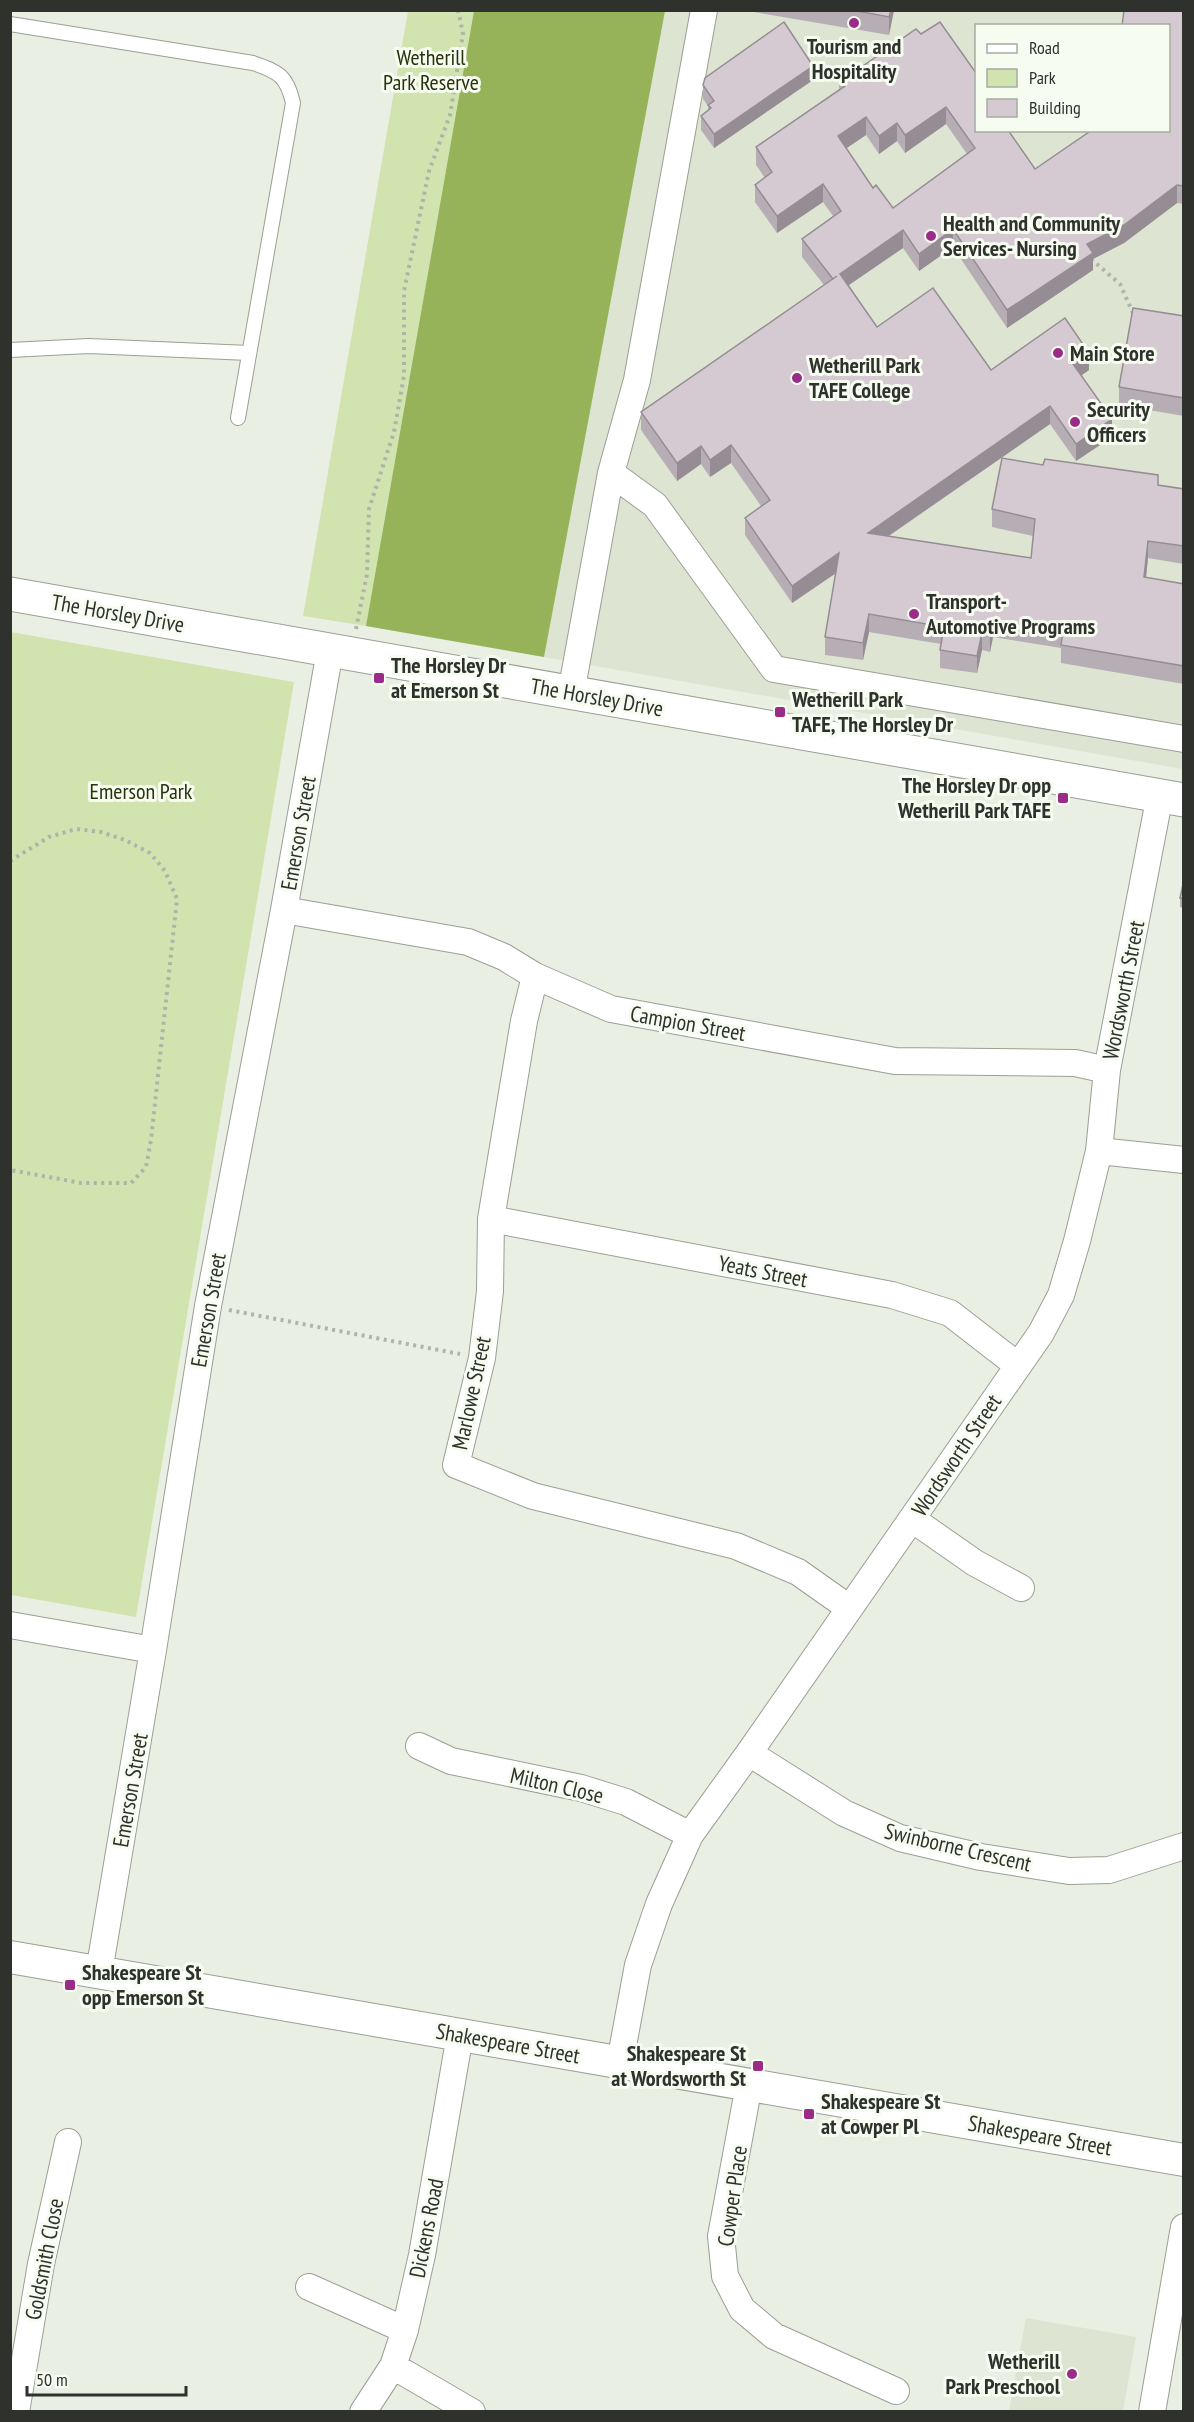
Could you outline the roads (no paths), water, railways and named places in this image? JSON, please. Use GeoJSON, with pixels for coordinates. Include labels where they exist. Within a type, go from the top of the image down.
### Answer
{"type":"FeatureCollection","features":[{"type":"Feature","properties":{"kind":"main road","name":"The Horsley Drive"},"geometry":{"type":"LineString","coordinates":[[10,594],[1172,797]]}},
{"type":"Feature","properties":{"kind":"street"},"geometry":{"type":"LineString","coordinates":[[571,693],[611,473],[637,380],[704,10]]}},
{"type":"Feature","properties":{"kind":"street"},"geometry":{"type":"LineString","coordinates":[[611,473],[656,505],[774,669],[1184,739]]}},
{"type":"Feature","properties":{"kind":"street","name":"Emerson Street"},"geometry":{"type":"LineString","coordinates":[[99,1972],[208,1306],[284,910],[330,651]]}},
{"type":"Feature","properties":{"kind":"street","name":"Wordsworth Street"},"geometry":{"type":"LineString","coordinates":[[620,2062],[638,1965],[659,1904],[690,1835],[1041,1333],[1061,1295],[1100,1151],[1107,1070],[1172,797]]}},
{"type":"Feature","properties":{"kind":"street","name":"Campion Street"},"geometry":{"type":"LineString","coordinates":[[284,910],[468,942],[504,957],[535,976],[611,1009],[895,1062],[1074,1063],[1107,1070]]}},
{"type":"Feature","properties":{"kind":"street","name":"Marlowe Street"},"geometry":{"type":"LineString","coordinates":[[535,976],[524,1021],[491,1219],[489,1291],[482,1358],[456,1465],[533,1496],[736,1546],[798,1572],[849,1608]]}},
{"type":"Feature","properties":{"kind":"street"},"geometry":{"type":"LineString","coordinates":[[1100,1151],[1184,1160]]}},
{"type":"Feature","properties":{"kind":"street","name":"Yeats Street"},"geometry":{"type":"LineString","coordinates":[[491,1219],[892,1295],[951,1314],[1017,1365]]}},
{"type":"Feature","properties":{"kind":"street"},"geometry":{"type":"LineString","coordinates":[[912,1519],[975,1563],[1021,1588]]}},
{"type":"Feature","properties":{"kind":"street"},"geometry":{"type":"LineString","coordinates":[[10,1625],[153,1650]]}},
{"type":"Feature","properties":{"kind":"street","name":"Milton Close"},"geometry":{"type":"LineString","coordinates":[[419,1746],[450,1761],[581,1788],[626,1802],[690,1835]]}},
{"type":"Feature","properties":{"kind":"street","name":"Swinborne Crescent"},"geometry":{"type":"LineString","coordinates":[[749,1753],[844,1813],[900,1838],[981,1857],[1069,1871],[1109,1870],[1184,1846]]}},
{"type":"Feature","properties":{"kind":"street","name":"Shakespeare Street"},"geometry":{"type":"LineString","coordinates":[[10,1957],[1184,2160]]}},
{"type":"Feature","properties":{"kind":"street","name":"Dickens Road"},"geometry":{"type":"LineString","coordinates":[[363,2412],[393,2366],[405,2330],[422,2255],[460,2035]]}},
{"type":"Feature","properties":{"kind":"street","name":"Cowper Place"},"geometry":{"type":"LineString","coordinates":[[749,2085],[722,2236],[725,2277],[742,2309],[774,2336],[896,2391]]}},
{"type":"Feature","properties":{"kind":"street","name":"Goldsmith Close"},"geometry":{"type":"LineString","coordinates":[[16,2412],[41,2264],[68,2142]]}},
{"type":"Feature","properties":{"kind":"street"},"geometry":{"type":"LineString","coordinates":[[1152,2412],[1184,2226]]}},
{"type":"Feature","properties":{"kind":"street"},"geometry":{"type":"LineString","coordinates":[[309,2287],[405,2330]]}},
{"type":"Feature","properties":{"kind":"street"},"geometry":{"type":"LineString","coordinates":[[393,2366],[472,2412]]}},
{"type":"Feature","properties":{"kind":"lane"},"geometry":{"type":"LineString","coordinates":[[10,24],[254,63],[276,70],[289,84],[293,103],[238,418]]}},
{"type":"Feature","properties":{"kind":"lane"},"geometry":{"type":"LineString","coordinates":[[10,350],[89,346],[249,353]]}},
{"type":"Feature","properties":{"kind":"place","name":"Tourism and Hospitality"},"geometry":{"type":"Point","coordinates":[854,23]}},
{"type":"Feature","properties":{"kind":"place","name":"Health and Community Services- Nursing"},"geometry":{"type":"Point","coordinates":[931,236]}},
{"type":"Feature","properties":{"kind":"place","name":"Main Store"},"geometry":{"type":"Point","coordinates":[1058,353]}},
{"type":"Feature","properties":{"kind":"place","name":"Wetherill Park TAFE College"},"geometry":{"type":"Point","coordinates":[797,378]}},
{"type":"Feature","properties":{"kind":"place","name":"Security Officers"},"geometry":{"type":"Point","coordinates":[1075,422]}},
{"type":"Feature","properties":{"kind":"place","name":"Transport- Automotive Programs"},"geometry":{"type":"Point","coordinates":[914,614]}},
{"type":"Feature","properties":{"kind":"place","name":"The Horsley Dr at Emerson St"},"geometry":{"type":"Point","coordinates":[379,678]}},
{"type":"Feature","properties":{"kind":"place","name":"Wetherill Park TAFE, The Horsley Dr"},"geometry":{"type":"Point","coordinates":[780,712]}},
{"type":"Feature","properties":{"kind":"place","name":"The Horsley Dr opp Wetherill Park TAFE"},"geometry":{"type":"Point","coordinates":[1063,798]}},
{"type":"Feature","properties":{"kind":"place","name":"Shakespeare St opp Emerson St"},"geometry":{"type":"Point","coordinates":[70,1985]}},
{"type":"Feature","properties":{"kind":"place","name":"Shakespeare St at Wordsworth St"},"geometry":{"type":"Point","coordinates":[758,2066]}},
{"type":"Feature","properties":{"kind":"place","name":"Shakespeare St at Cowper Pl"},"geometry":{"type":"Point","coordinates":[809,2114]}},
{"type":"Feature","properties":{"kind":"place","name":"Wetherill Park Preschool"},"geometry":{"type":"Point","coordinates":[1072,2374]}},
{"type":"Feature","properties":{"kind":"park label","name":"Wetherill Park Reserve"},"geometry":{"type":"Point","coordinates":[431,70]}},
{"type":"Feature","properties":{"kind":"park label","name":"Emerson Park"},"geometry":{"type":"Point","coordinates":[141,791]}}]}
